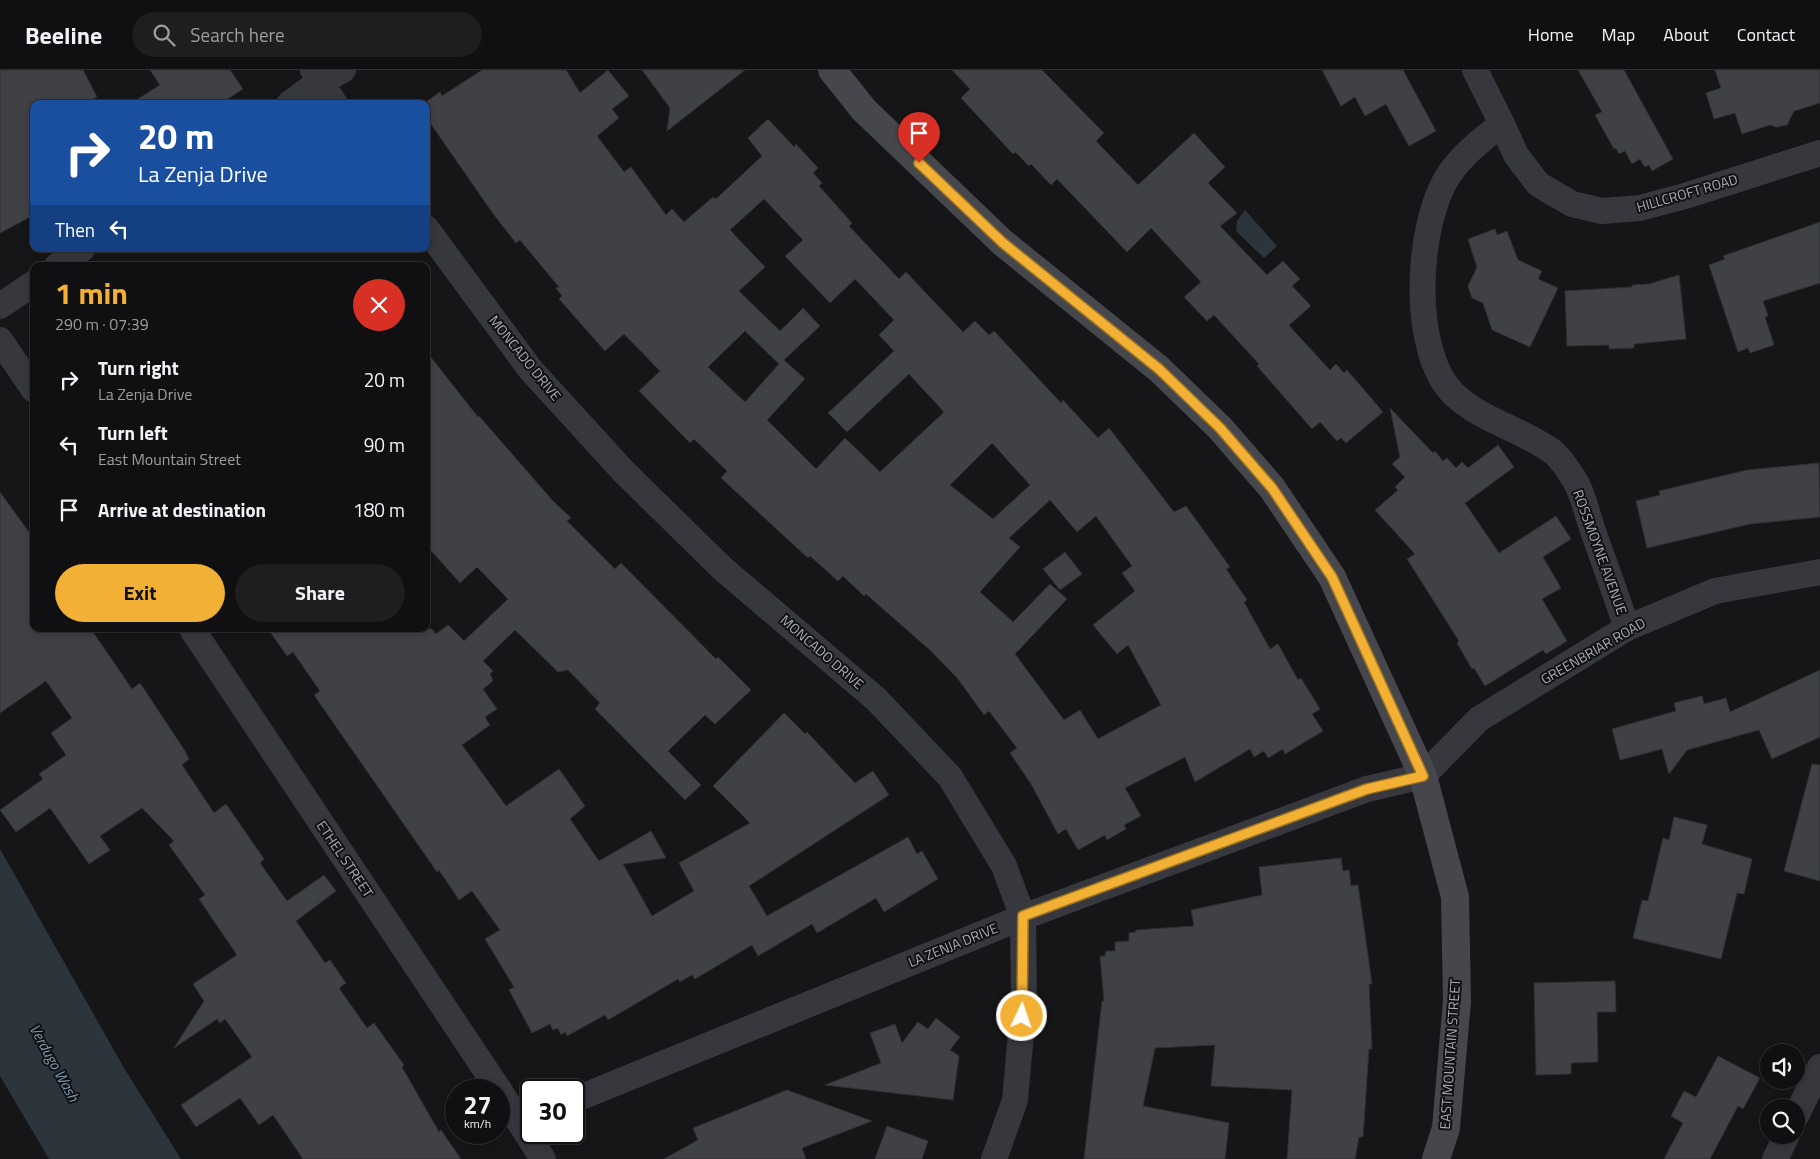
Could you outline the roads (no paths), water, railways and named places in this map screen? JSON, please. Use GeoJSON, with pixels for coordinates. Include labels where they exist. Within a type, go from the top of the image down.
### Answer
{"type":"FeatureCollection","features":[{"type":"Feature","properties":{"kind":"street"},"geometry":{"type":"LineString","coordinates":[[293,100],[316,76],[343,70]]}},
{"type":"Feature","properties":{"kind":"street","name":"EAST MOUNTAIN STREET"},"geometry":{"type":"LineString","coordinates":[[832,70],[864,110],[1003,243],[1159,369],[1220,428],[1272,488],[1332,577],[1423,776],[1455,897],[1457,1001],[1446,1128],[1436,1159]]}},
{"type":"Feature","properties":{"kind":"street"},"geometry":{"type":"LineString","coordinates":[[1475,70],[1502,124]]}},
{"type":"Feature","properties":{"kind":"street"},"geometry":{"type":"LineString","coordinates":[[316,76],[333,100]]}},
{"type":"Feature","properties":{"kind":"street","name":"HILLCROFT ROAD"},"geometry":{"type":"LineString","coordinates":[[1502,124],[1516,155],[1538,184],[1572,204],[1602,211],[1640,208],[1685,196],[1820,153]]}},
{"type":"Feature","properties":{"kind":"street","name":"ROSSMOYNE AVENUE"},"geometry":{"type":"LineString","coordinates":[[1502,124],[1469,151],[1449,174],[1434,210],[1424,245],[1423,294],[1426,338],[1440,374],[1456,397],[1484,416],[1554,453],[1574,479],[1627,628]]}},
{"type":"Feature","properties":{"kind":"street","name":"MONCADO DRIVE"},"geometry":{"type":"LineString","coordinates":[[430,233],[530,369],[624,472],[723,569],[876,699],[950,777],[1004,866],[1023,916],[1024,1000],[1015,1100],[994,1159]]}},
{"type":"Feature","properties":{"kind":"street"},"geometry":{"type":"LineString","coordinates":[[63,262],[78,252]]}},
{"type":"Feature","properties":{"kind":"street"},"geometry":{"type":"LineString","coordinates":[[0,306],[30,286]]}},
{"type":"Feature","properties":{"kind":"street"},"geometry":{"type":"LineString","coordinates":[[0,340],[30,384]]}},
{"type":"Feature","properties":{"kind":"street","name":"GREENBRIAR ROAD"},"geometry":{"type":"LineString","coordinates":[[1423,776],[1479,719],[1627,628],[1716,591],[1820,572]]}},
{"type":"Feature","properties":{"kind":"street","name":"ETHEL STREET"},"geometry":{"type":"LineString","coordinates":[[194,632],[492,1079]]}},
{"type":"Feature","properties":{"kind":"street","name":"LA ZENJA DRIVE"},"geometry":{"type":"LineString","coordinates":[[585,1095],[1023,916],[1367,789],[1423,776]]}},
{"type":"Feature","properties":{"kind":"street"},"geometry":{"type":"LineString","coordinates":[[1804,1099],[1820,1067]]}},
{"type":"Feature","properties":{"kind":"street","name":"ETHEL STREET"},"geometry":{"type":"LineString","coordinates":[[510,1102],[520,1113]]}},
{"type":"Feature","properties":{"kind":"street","name":"ETHEL STREET"},"geometry":{"type":"LineString","coordinates":[[536,1144],[543,1159]]}},
{"type":"Feature","properties":{"kind":"street"},"geometry":{"type":"LineString","coordinates":[[1775,1159],[1782,1144]]}},
{"type":"Feature","properties":{"kind":"water"},"geometry":{"type":"Polygon","coordinates":[[[1245,210],[1277,246],[1264,258],[1236,231],[1237,221],[1245,210]]]}},
{"type":"Feature","properties":{"kind":"water","name":"Verdugo Wash"},"geometry":{"type":"Polygon","coordinates":[[[0,849],[124,1068],[181,1159],[49,1159],[0,1076],[0,849]]]}}]}
